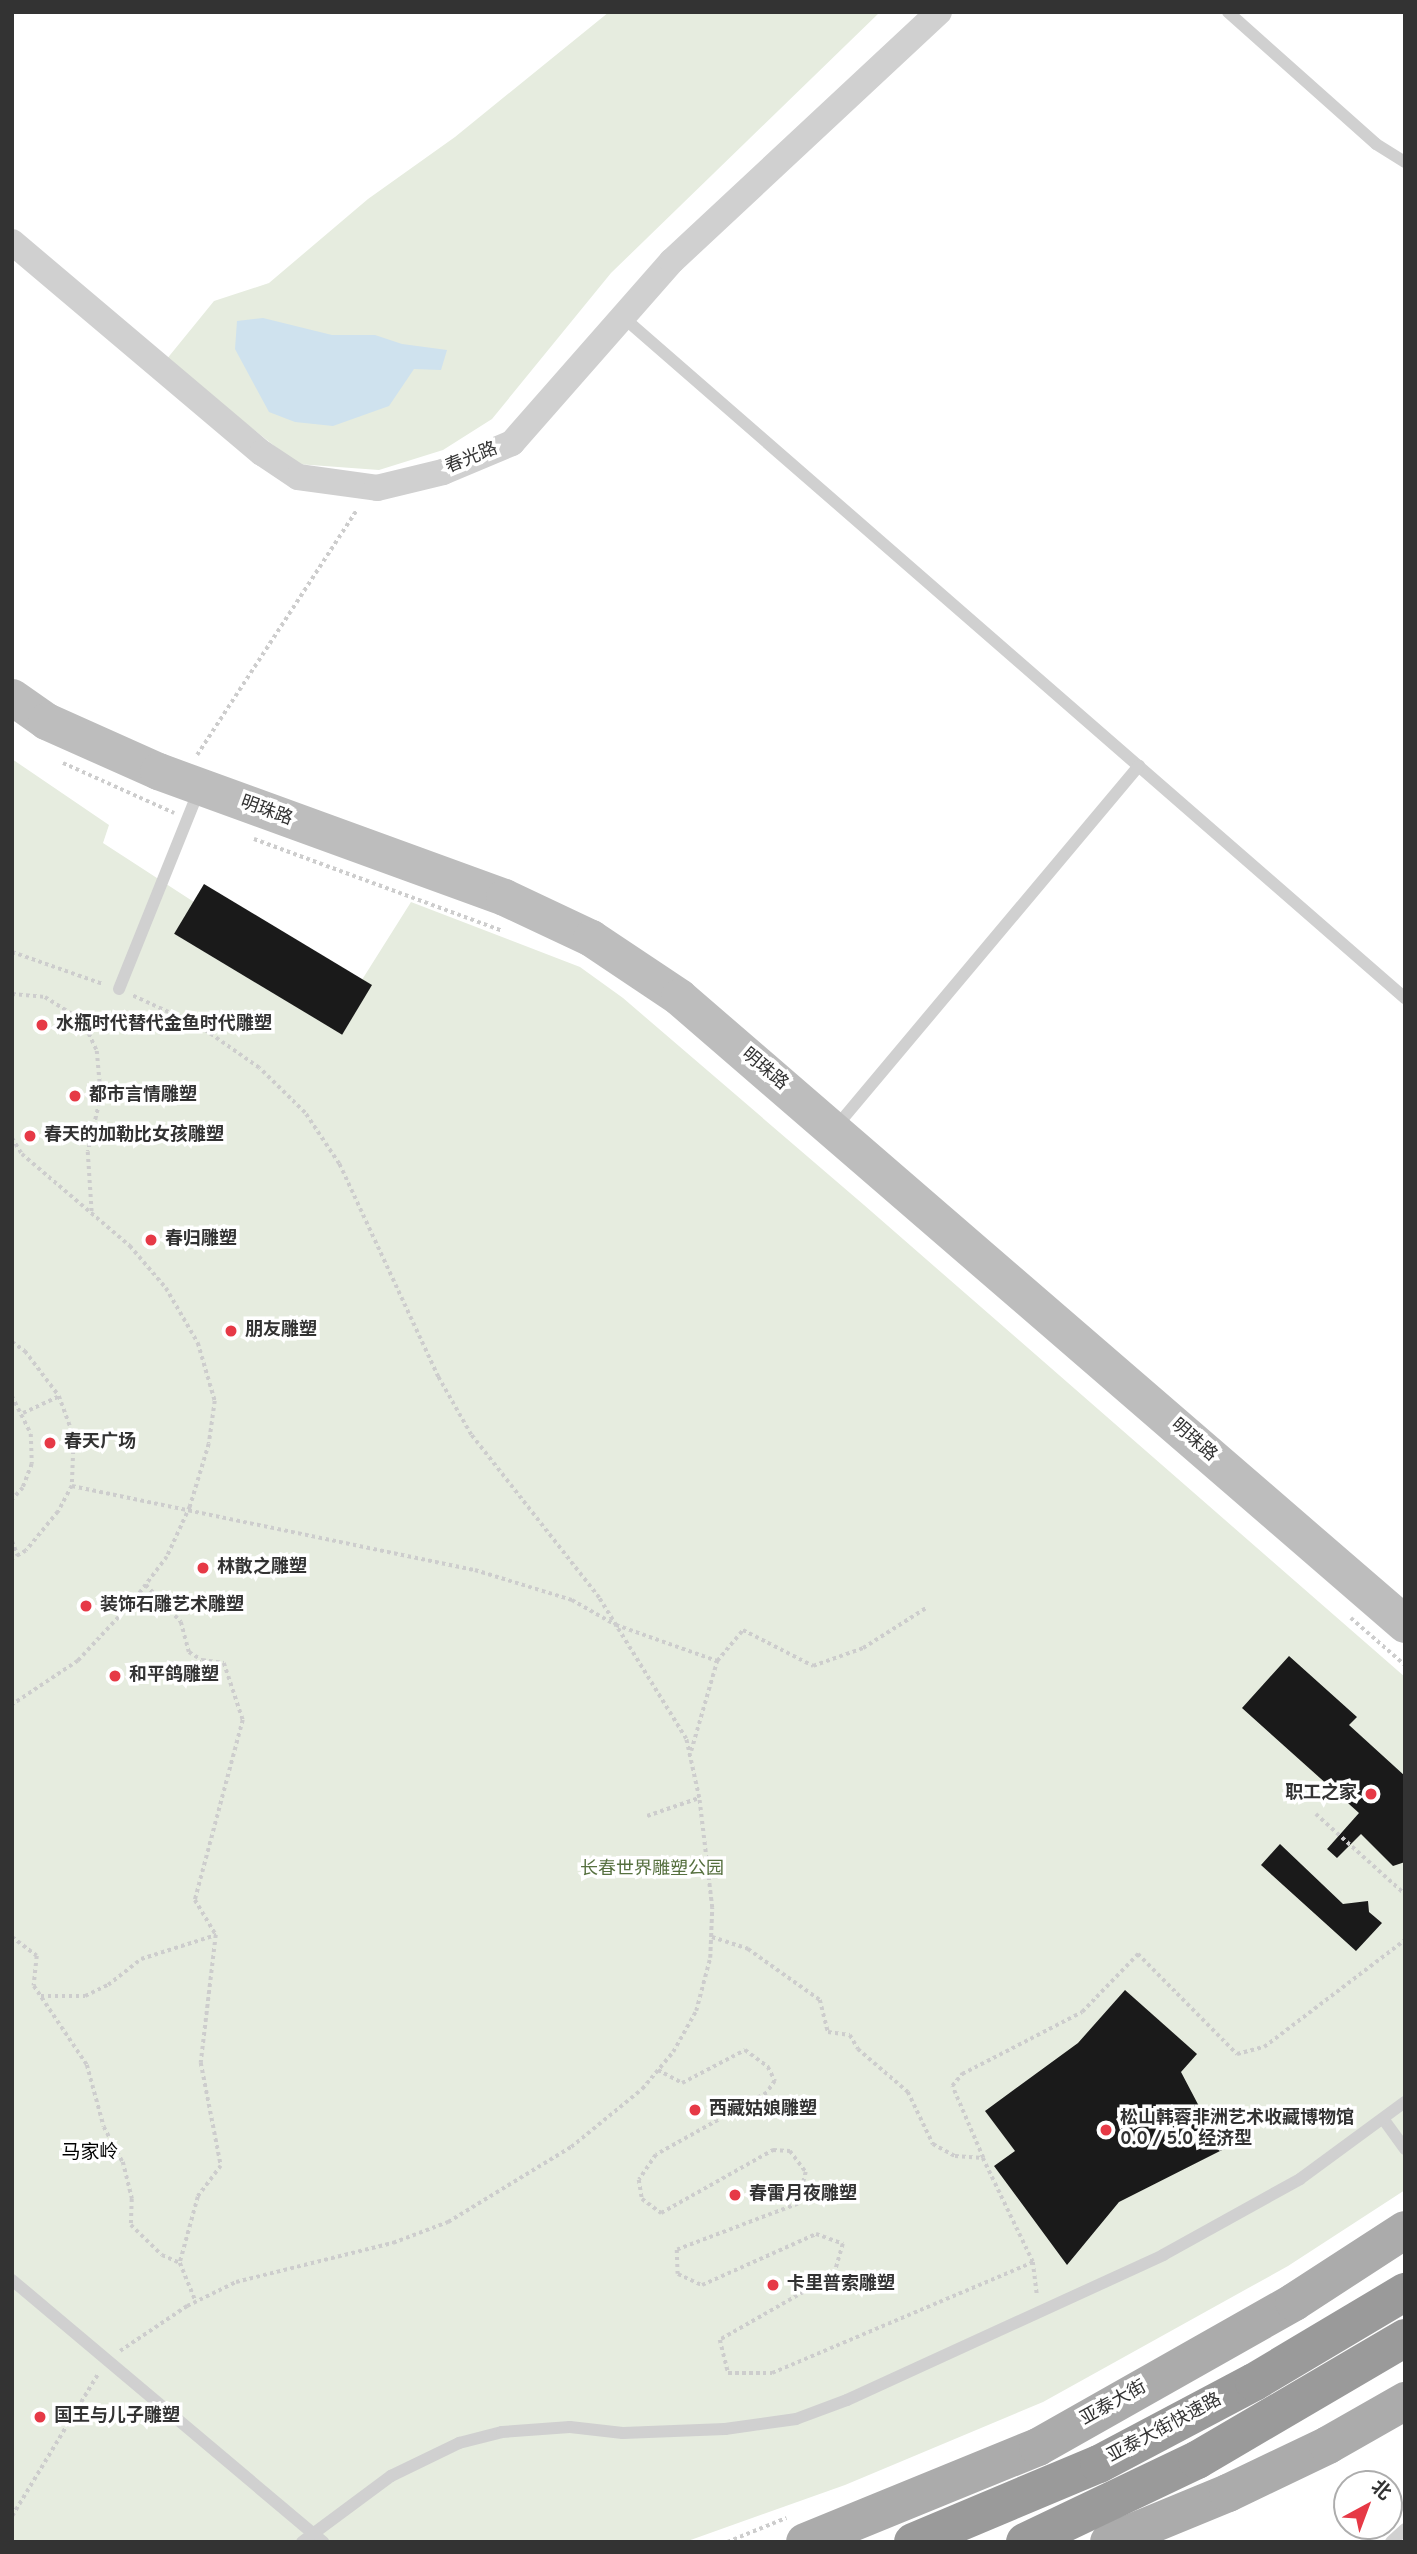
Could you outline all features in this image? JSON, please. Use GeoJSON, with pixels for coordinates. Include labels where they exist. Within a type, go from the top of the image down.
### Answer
{"type":"FeatureCollection","features":[{"type":"Feature","properties":{"kind":"highway","name":"亚泰大街快速路"},"geometry":{"type":"LineString","coordinates":[[913,2542],[1098,2464],[1254,2382],[1405,2292]]}},
{"type":"Feature","properties":{"kind":"highway"},"geometry":{"type":"LineString","coordinates":[[1024,2542],[1197,2460],[1405,2339]]}},
{"type":"Feature","properties":{"kind":"main road","name":"亚泰大街"},"geometry":{"type":"LineString","coordinates":[[797,2529],[1038,2447],[1294,2302],[1405,2230]]}},
{"type":"Feature","properties":{"kind":"main road"},"geometry":{"type":"LineString","coordinates":[[1109,2542],[1228,2493],[1328,2445],[1405,2400]]}},
{"type":"Feature","properties":{"kind":"street","name":"春光路"},"geometry":{"type":"LineString","coordinates":[[12,242],[262,453],[298,477],[372,488],[443,472],[512,443],[672,261],[898,54],[939,12]]}},
{"type":"Feature","properties":{"kind":"street","name":"明珠路"},"geometry":{"type":"LineString","coordinates":[[12,697],[46,721],[193,790],[504,897],[591,939],[679,997],[1405,1624]]}},
{"type":"Feature","properties":{"kind":"lane"},"geometry":{"type":"LineString","coordinates":[[1228,12],[1376,144],[1405,162]]}},
{"type":"Feature","properties":{"kind":"lane"},"geometry":{"type":"LineString","coordinates":[[624,318],[1405,998]]}},
{"type":"Feature","properties":{"kind":"lane"},"geometry":{"type":"LineString","coordinates":[[834,1129],[1139,766]]}},
{"type":"Feature","properties":{"kind":"lane"},"geometry":{"type":"LineString","coordinates":[[119,989],[193,790]]}},
{"type":"Feature","properties":{"kind":"lane"},"geometry":{"type":"LineString","coordinates":[[12,2280],[312,2539],[391,2476],[459,2443],[502,2432],[570,2427],[623,2433],[725,2430],[796,2419],[1040,2314],[1163,2255],[1300,2179],[1405,2102]]}},
{"type":"Feature","properties":{"kind":"lane"},"geometry":{"type":"LineString","coordinates":[[1384,2120],[1405,2149]]}},
{"type":"Feature","properties":{"kind":"lane"},"geometry":{"type":"LineString","coordinates":[[1391,2542],[1405,2529]]}},
{"type":"Feature","properties":{"kind":"path"},"geometry":{"type":"LineString","coordinates":[[51,755],[193,790],[372,488]]}},
{"type":"Feature","properties":{"kind":"path"},"geometry":{"type":"LineString","coordinates":[[252,838],[508,932]]}},
{"type":"Feature","properties":{"kind":"path"},"geometry":{"type":"LineString","coordinates":[[12,952],[119,989],[200,1027],[259,1068],[305,1113],[340,1164],[438,1377],[471,1435],[616,1625],[658,1688],[687,1739],[699,1798],[712,1908],[711,1936],[696,2011],[658,2070],[642,2089],[571,2147],[448,2222],[393,2243],[282,2267],[197,2301],[105,2362],[12,2516]]}},
{"type":"Feature","properties":{"kind":"path"},"geometry":{"type":"LineString","coordinates":[[12,995],[46,997],[82,1021],[97,1051],[101,1096],[88,1152],[92,1214]]}},
{"type":"Feature","properties":{"kind":"path"},"geometry":{"type":"LineString","coordinates":[[12,1138],[22,1154],[130,1246],[166,1288],[198,1343],[215,1401],[209,1444],[190,1507],[167,1557],[146,1585],[78,1661],[12,1705]]}},
{"type":"Feature","properties":{"kind":"path"},"geometry":{"type":"LineString","coordinates":[[12,1342],[25,1351],[59,1396],[74,1437],[72,1486],[58,1512],[18,1556],[12,1559]]}},
{"type":"Feature","properties":{"kind":"path"},"geometry":{"type":"LineString","coordinates":[[12,1396],[23,1413],[31,1434],[32,1464],[23,1488],[12,1500]]}},
{"type":"Feature","properties":{"kind":"path"},"geometry":{"type":"LineString","coordinates":[[23,1413],[59,1396]]}},
{"type":"Feature","properties":{"kind":"path"},"geometry":{"type":"LineString","coordinates":[[72,1486],[190,1507],[475,1570],[572,1600],[616,1625],[718,1661]]}},
{"type":"Feature","properties":{"kind":"path"},"geometry":{"type":"LineString","coordinates":[[12,1541],[18,1556]]}},
{"type":"Feature","properties":{"kind":"path"},"geometry":{"type":"LineString","coordinates":[[146,1585],[181,1622],[189,1651],[202,1660],[224,1663],[243,1720],[195,1900],[216,1935],[201,2063],[221,2166],[198,2197],[180,2263],[197,2301]]}},
{"type":"Feature","properties":{"kind":"path"},"geometry":{"type":"LineString","coordinates":[[690,1755],[718,1661],[744,1630],[813,1667],[863,1648],[926,1608]]}},
{"type":"Feature","properties":{"kind":"path"},"geometry":{"type":"LineString","coordinates":[[1342,1611],[1405,1665]]}},
{"type":"Feature","properties":{"kind":"path"},"geometry":{"type":"LineString","coordinates":[[647,1816],[699,1798]]}},
{"type":"Feature","properties":{"kind":"path"},"geometry":{"type":"LineString","coordinates":[[1316,1814],[1405,1894]]}},
{"type":"Feature","properties":{"kind":"path"},"geometry":{"type":"LineString","coordinates":[[40,1996],[85,1996],[108,1985],[141,1959],[216,1935]]}},
{"type":"Feature","properties":{"kind":"path"},"geometry":{"type":"LineString","coordinates":[[711,1936],[748,1949],[820,2000],[828,2032],[850,2035],[858,2049],[908,2092],[933,2144],[955,2157],[983,2158]]}},
{"type":"Feature","properties":{"kind":"path"},"geometry":{"type":"LineString","coordinates":[[12,1937],[37,1956],[34,1986],[87,2065],[104,2127],[123,2162],[132,2199],[131,2225],[162,2255],[180,2263]]}},
{"type":"Feature","properties":{"kind":"path"},"geometry":{"type":"LineString","coordinates":[[1040,2314],[1034,2262],[983,2158],[952,2086],[962,2074],[1082,2012],[1138,1954],[1237,2054],[1264,2047],[1405,1940]]}},
{"type":"Feature","properties":{"kind":"path"},"geometry":{"type":"LineString","coordinates":[[658,2070],[682,2083],[745,2050],[768,2067],[775,2081],[767,2092],[656,2155],[639,2180],[642,2199],[661,2213],[773,2150],[790,2151],[806,2172],[798,2204],[677,2250],[678,2274],[702,2285],[816,2234],[843,2244],[834,2275],[720,2340],[728,2373],[772,2373],[1034,2262]]}},
{"type":"Feature","properties":{"kind":"path"},"geometry":{"type":"LineString","coordinates":[[727,2542],[797,2529]]}},
{"type":"Feature","properties":{"kind":"green space"},"geometry":{"type":"Polygon","coordinates":[[[609,12],[880,12],[611,273],[492,419],[443,450],[379,470],[297,464],[166,360],[214,301],[269,283],[368,199],[455,137],[609,12]]]}},
{"type":"Feature","properties":{"kind":"green space","name":"长春世界雕塑公园"},"geometry":{"type":"Polygon","coordinates":[[[12,759],[109,825],[103,843],[348,1002],[411,902],[580,967],[623,998],[864,1205],[1405,1677],[1405,2190],[1288,2266],[1043,2402],[845,2485],[685,2542],[12,2542],[12,759]]]}},
{"type":"Feature","properties":{"kind":"water"},"geometry":{"type":"Polygon","coordinates":[[[263,318],[332,335],[375,335],[402,344],[447,350],[441,370],[414,369],[389,406],[333,426],[295,422],[269,412],[235,349],[237,321],[263,318]]]}},
{"type":"Feature","properties":{"kind":"building"},"geometry":{"type":"Polygon","coordinates":[[[204,884],[372,985],[342,1035],[174,934],[204,884]]]}},
{"type":"Feature","properties":{"kind":"building","name":"职工之家"},"geometry":{"type":"Polygon","coordinates":[[[1289,1656],[1357,1717],[1349,1725],[1405,1776],[1405,1862],[1393,1866],[1361,1834],[1337,1858],[1327,1849],[1359,1813],[1242,1708],[1289,1656]]]}},
{"type":"Feature","properties":{"kind":"building"},"geometry":{"type":"Polygon","coordinates":[[[1280,1844],[1343,1904],[1368,1901],[1369,1912],[1382,1923],[1356,1951],[1261,1865],[1280,1844]]]}},
{"type":"Feature","properties":{"kind":"building","name":"松山韩蓉非洲艺术收藏博物馆 0.0 / 5.0 经济型"},"geometry":{"type":"Polygon","coordinates":[[[1125,1990],[1197,2054],[1181,2072],[1222,2150],[1119,2202],[1067,2265],[994,2166],[1015,2151],[985,2111],[1078,2043],[1125,1990]]]}},
{"type":"Feature","properties":{"kind":"place","name":"水瓶时代替代金鱼时代雕塑"},"geometry":{"type":"Point","coordinates":[42,1025]}},
{"type":"Feature","properties":{"kind":"place","name":"都市言情雕塑"},"geometry":{"type":"Point","coordinates":[75,1096]}},
{"type":"Feature","properties":{"kind":"place","name":"春天的加勒比女孩雕塑"},"geometry":{"type":"Point","coordinates":[30,1136]}},
{"type":"Feature","properties":{"kind":"place","name":"春归雕塑"},"geometry":{"type":"Point","coordinates":[151,1240]}},
{"type":"Feature","properties":{"kind":"place","name":"朋友雕塑"},"geometry":{"type":"Point","coordinates":[231,1331]}},
{"type":"Feature","properties":{"kind":"place","name":"春天广场"},"geometry":{"type":"Point","coordinates":[50,1443]}},
{"type":"Feature","properties":{"kind":"place","name":"林散之雕塑"},"geometry":{"type":"Point","coordinates":[203,1568]}},
{"type":"Feature","properties":{"kind":"place","name":"装饰石雕艺术雕塑"},"geometry":{"type":"Point","coordinates":[86,1606]}},
{"type":"Feature","properties":{"kind":"place","name":"和平鸽雕塑"},"geometry":{"type":"Point","coordinates":[115,1676]}},
{"type":"Feature","properties":{"kind":"place","name":"职工之家"},"geometry":{"type":"Point","coordinates":[1371,1794]}},
{"type":"Feature","properties":{"kind":"place","name":"西藏姑娘雕塑"},"geometry":{"type":"Point","coordinates":[695,2110]}},
{"type":"Feature","properties":{"kind":"place","name":"松山韩蓉非洲艺术收藏博物馆 0.0 / 5.0 经济型"},"geometry":{"type":"Point","coordinates":[1106,2130]}},
{"type":"Feature","properties":{"kind":"place","name":"春雷月夜雕塑"},"geometry":{"type":"Point","coordinates":[735,2195]}},
{"type":"Feature","properties":{"kind":"place","name":"卡里普索雕塑"},"geometry":{"type":"Point","coordinates":[773,2285]}},
{"type":"Feature","properties":{"kind":"place","name":"国王与儿子雕塑"},"geometry":{"type":"Point","coordinates":[40,2417]}},
{"type":"Feature","properties":{"kind":"district","name":"马家岭"},"geometry":{"type":"Point","coordinates":[90,2154]}}]}
